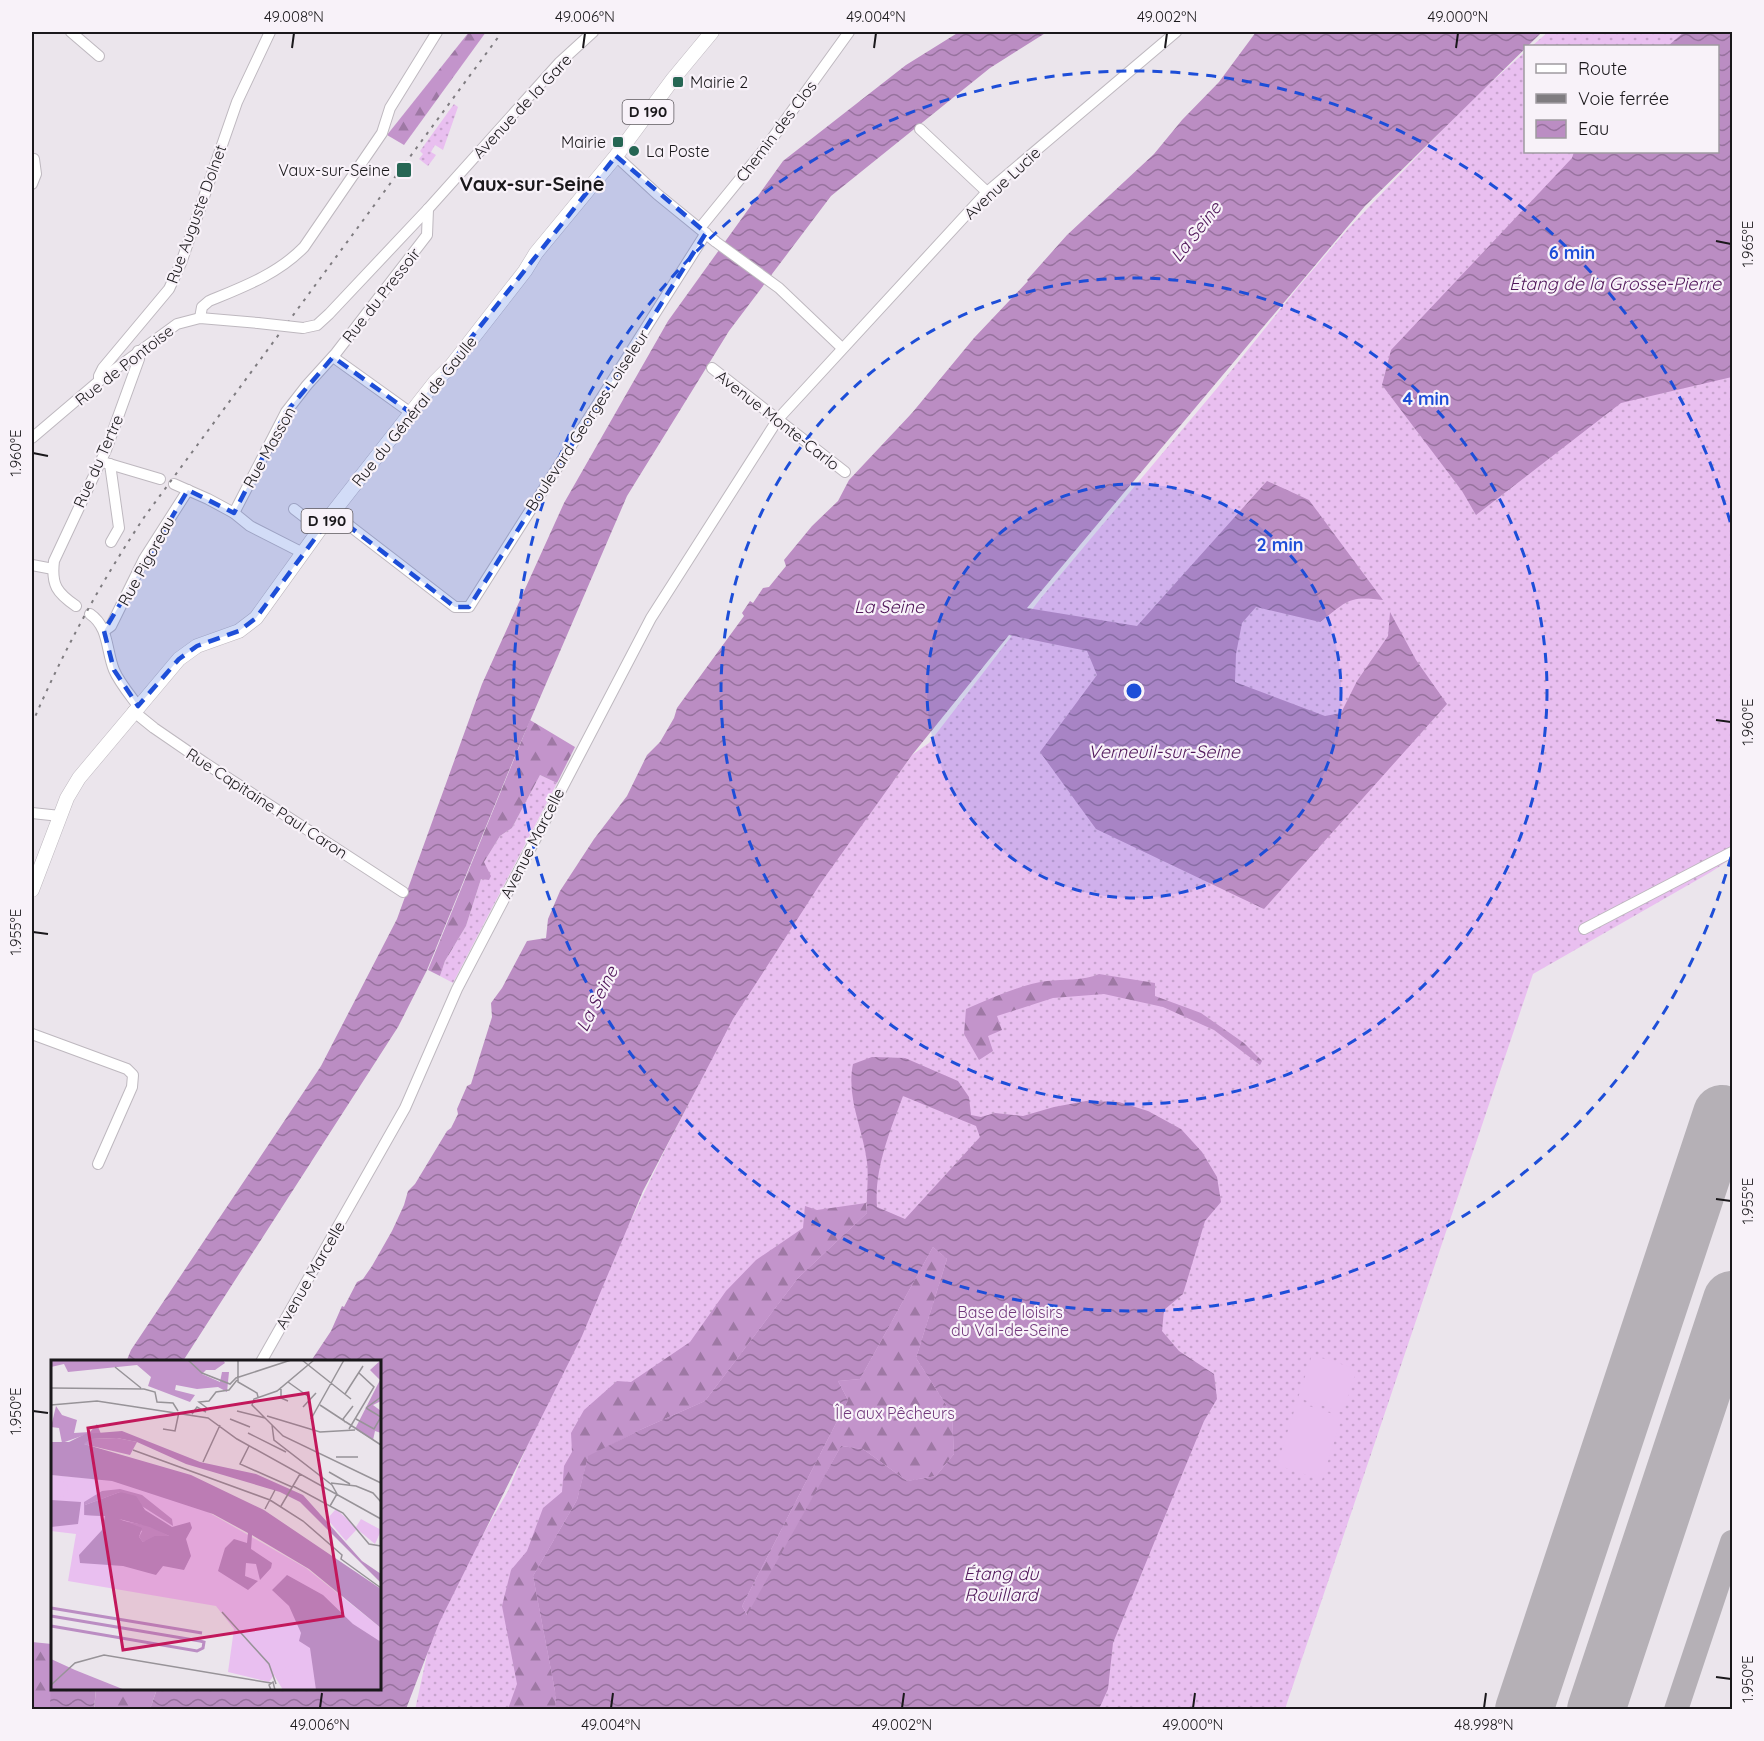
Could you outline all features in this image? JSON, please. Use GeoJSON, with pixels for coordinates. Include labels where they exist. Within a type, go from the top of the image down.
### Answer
{"type":"FeatureCollection","features":[{"type":"Feature","properties":{"kind":"main road","name":"Rue du Général de Gaulle"},"geometry":{"type":"LineString","coordinates":[[32,890],[60,816],[78,778],[179,659],[197,646],[239,631],[256,618],[333,513],[712,32]]}},
{"type":"Feature","properties":{"kind":"street"},"geometry":{"type":"LineString","coordinates":[[71,32],[99,56]]}},
{"type":"Feature","properties":{"kind":"street","name":"Rue Auguste Dolnet"},"geometry":{"type":"LineString","coordinates":[[99,381],[104,368],[169,289],[181,263],[237,102],[270,32]]}},
{"type":"Feature","properties":{"kind":"street"},"geometry":{"type":"LineString","coordinates":[[200,318],[202,307],[209,301],[273,272],[295,257],[304,247],[382,133],[390,108],[437,32]]}},
{"type":"Feature","properties":{"kind":"street","name":"Avenue de la Gare"},"geometry":{"type":"LineString","coordinates":[[428,209],[559,63],[593,32]]}},
{"type":"Feature","properties":{"kind":"street","name":"Chemin des Clos"},"geometry":{"type":"LineString","coordinates":[[703,231],[849,32]]}},
{"type":"Feature","properties":{"kind":"street","name":"Avenue Lucie"},"geometry":{"type":"LineString","coordinates":[[842,348],[987,192],[1176,32]]}},
{"type":"Feature","properties":{"kind":"street"},"geometry":{"type":"LineString","coordinates":[[920,129],[987,192]]}},
{"type":"Feature","properties":{"kind":"street"},"geometry":{"type":"LineString","coordinates":[[616,156],[657,194],[778,288],[842,348]]}},
{"type":"Feature","properties":{"kind":"street"},"geometry":{"type":"LineString","coordinates":[[32,184],[36,174],[34,159]]}},
{"type":"Feature","properties":{"kind":"street","name":"Rue de Pontoise"},"geometry":{"type":"LineString","coordinates":[[32,438],[99,381],[177,324],[200,318],[303,328],[321,322],[428,209]]}},
{"type":"Feature","properties":{"kind":"street","name":"Rue du Pressoir"},"geometry":{"type":"LineString","coordinates":[[411,413],[333,357],[427,235],[428,209]]}},
{"type":"Feature","properties":{"kind":"street","name":"Boulevard Georges Loiseleur"},"geometry":{"type":"LineString","coordinates":[[333,513],[455,607],[469,607],[703,231]]}},
{"type":"Feature","properties":{"kind":"street","name":"Avenue Marcelle"},"geometry":{"type":"LineString","coordinates":[[262,1360],[405,1108],[457,989],[651,618],[778,419],[842,348]]}},
{"type":"Feature","properties":{"kind":"street","name":"Rue du Tertre"},"geometry":{"type":"LineString","coordinates":[[53,569],[58,550],[105,462],[139,359],[138,351]]}},
{"type":"Feature","properties":{"kind":"street","name":"Rue Masson"},"geometry":{"type":"LineString","coordinates":[[234,513],[286,412],[333,357]]}},
{"type":"Feature","properties":{"kind":"street","name":"Avenue Monte-Carlo"},"geometry":{"type":"LineString","coordinates":[[712,368],[844,472]]}},
{"type":"Feature","properties":{"kind":"street"},"geometry":{"type":"LineString","coordinates":[[111,542],[119,528],[105,462],[160,479]]}},
{"type":"Feature","properties":{"kind":"street"},"geometry":{"type":"LineString","coordinates":[[174,484],[234,513],[249,526],[303,553]]}},
{"type":"Feature","properties":{"kind":"street","name":"Rue Pigoreau"},"geometry":{"type":"LineString","coordinates":[[104,631],[111,626],[144,559],[188,490]]}},
{"type":"Feature","properties":{"kind":"street"},"geometry":{"type":"LineString","coordinates":[[294,509],[320,530]]}},
{"type":"Feature","properties":{"kind":"street"},"geometry":{"type":"LineString","coordinates":[[32,565],[53,569],[57,590],[76,606]]}},
{"type":"Feature","properties":{"kind":"street"},"geometry":{"type":"LineString","coordinates":[[90,614],[99,620],[114,670],[136,708]]}},
{"type":"Feature","properties":{"kind":"street","name":"Rue Capitaine Paul Caron"},"geometry":{"type":"LineString","coordinates":[[136,708],[154,728],[403,892]]}},
{"type":"Feature","properties":{"kind":"street"},"geometry":{"type":"LineString","coordinates":[[32,813],[60,816]]}},
{"type":"Feature","properties":{"kind":"street"},"geometry":{"type":"LineString","coordinates":[[1584,929],[1732,852]]}},
{"type":"Feature","properties":{"kind":"street"},"geometry":{"type":"LineString","coordinates":[[32,1034],[127,1069],[133,1075],[132,1087],[98,1164]]}},
{"type":"Feature","properties":{"kind":"highlighted area"},"geometry":{"type":"Polygon","coordinates":[[[616,156],[706,233],[469,607],[455,607],[333,514],[256,618],[239,631],[197,646],[179,659],[138,706],[114,670],[104,631],[188,490],[234,513],[286,412],[333,357],[411,413],[616,156]]]}},
{"type":"Feature","properties":{"kind":"green space"},"geometry":{"type":"Polygon","coordinates":[[[469,32],[486,32],[404,145],[387,135],[469,32]]]}},
{"type":"Feature","properties":{"kind":"green space","name":"Base de loisirs du Val-de-Seine"},"geometry":{"type":"Polygon","coordinates":[[[1548,32],[1732,32],[1732,858],[1533,974],[1285,1709],[415,1710],[435,1618],[508,1491],[567,1351],[758,967],[912,755],[929,743],[1041,598],[1218,387],[1299,286],[1347,230],[1468,103],[1524,53],[1524,153],[1719,153],[1719,45],[1533,45],[1548,32]]]}},
{"type":"Feature","properties":{"kind":"green space"},"geometry":{"type":"Polygon","coordinates":[[[454,104],[458,107],[443,150],[435,145],[431,152],[436,155],[428,166],[419,159],[423,154],[420,151],[454,104]]]}},
{"type":"Feature","properties":{"kind":"green space"},"geometry":{"type":"Polygon","coordinates":[[[530,720],[575,747],[557,783],[540,775],[512,828],[500,836],[484,862],[491,876],[489,880],[481,879],[466,926],[445,961],[440,976],[428,970],[530,720]]]}},
{"type":"Feature","properties":{"kind":"green space"},"geometry":{"type":"Polygon","coordinates":[[[540,775],[557,783],[453,983],[440,976],[445,961],[466,926],[484,862],[500,836],[512,828],[540,775]]]}},
{"type":"Feature","properties":{"kind":"green space"},"geometry":{"type":"Polygon","coordinates":[[[1099,974],[1155,983],[1155,996],[1201,1013],[1244,1043],[1262,1061],[1260,1065],[1214,1030],[1163,1007],[1104,994],[1053,998],[997,1016],[1002,1030],[988,1036],[993,1051],[979,1060],[964,1034],[966,1009],[1026,986],[1047,981],[1087,978],[1099,974]]]}},
{"type":"Feature","properties":{"kind":"green space"},"geometry":{"type":"Polygon","coordinates":[[[866,1203],[867,1213],[798,1278],[705,1401],[642,1429],[588,1457],[577,1500],[533,1576],[555,1691],[556,1709],[508,1709],[517,1684],[502,1606],[511,1570],[527,1551],[543,1508],[562,1492],[564,1466],[572,1452],[571,1433],[584,1410],[617,1381],[631,1382],[690,1342],[726,1291],[756,1260],[803,1228],[805,1206],[817,1210],[866,1203]]]}},
{"type":"Feature","properties":{"kind":"green space","name":"Île aux Pêcheurs"},"geometry":{"type":"Polygon","coordinates":[[[933,1247],[947,1259],[916,1358],[952,1414],[954,1454],[936,1476],[907,1481],[863,1449],[841,1446],[748,1616],[742,1606],[848,1400],[838,1381],[860,1379],[933,1247]]]}},
{"type":"Feature","properties":{"kind":"green space"},"geometry":{"type":"Polygon","coordinates":[[[1312,1355],[1357,1369],[1343,1412],[1298,1398],[1312,1355]]]}},
{"type":"Feature","properties":{"kind":"green space"},"geometry":{"type":"Polygon","coordinates":[[[1297,1402],[1342,1417],[1322,1480],[1277,1465],[1297,1402]]]}},
{"type":"Feature","properties":{"kind":"green space"},"geometry":{"type":"Polygon","coordinates":[[[32,1642],[51,1644],[53,1709],[32,1709],[32,1642]]]}},
{"type":"Feature","properties":{"kind":"green space"},"geometry":{"type":"Polygon","coordinates":[[[96,1690],[157,1690],[150,1709],[94,1710],[96,1690]]]}},
{"type":"Feature","properties":{"kind":"water"},"geometry":{"type":"Polygon","coordinates":[[[959,32],[1047,32],[990,68],[831,196],[729,331],[627,496],[517,751],[427,970],[398,1027],[184,1360],[127,1360],[131,1350],[321,1066],[397,919],[482,684],[564,503],[668,321],[783,161],[906,65],[959,32]]]}},
{"type":"Feature","properties":{"kind":"water","name":"La Seine"},"geometry":{"type":"Polygon","coordinates":[[[1256,32],[1542,32],[1529,45],[1524,45],[1524,50],[1365,206],[1027,608],[1137,626],[1267,481],[1309,500],[1383,600],[1355,599],[1336,609],[1320,622],[1256,607],[1242,623],[1236,654],[1235,682],[1325,716],[1341,713],[1357,681],[1388,636],[1390,612],[1416,660],[1447,704],[1264,909],[1096,829],[1040,752],[1097,675],[1087,651],[1009,635],[912,755],[820,884],[733,1019],[643,1191],[582,1336],[439,1623],[406,1709],[150,1709],[157,1690],[381,1690],[381,1360],[312,1360],[331,1331],[342,1306],[344,1307],[357,1282],[363,1279],[372,1266],[392,1231],[408,1191],[415,1184],[451,1128],[467,1086],[471,1084],[492,1017],[491,1003],[502,988],[527,941],[546,938],[548,919],[560,891],[594,839],[627,796],[647,755],[660,742],[677,708],[744,616],[742,613],[750,601],[753,603],[763,588],[769,587],[786,566],[784,560],[812,526],[838,501],[849,480],[912,413],[974,338],[1028,281],[1067,235],[1154,154],[1182,120],[1219,82],[1256,32]]]}},
{"type":"Feature","properties":{"kind":"water","name":"Étang de la Grosse-Pierre"},"geometry":{"type":"Polygon","coordinates":[[[1684,32],[1732,32],[1732,377],[1621,403],[1476,515],[1462,491],[1382,385],[1391,350],[1572,158],[1574,153],[1719,153],[1719,45],[1669,45],[1684,32]]]}},
{"type":"Feature","properties":{"kind":"water","name":"Étang du Rouillard"},"geometry":{"type":"Polygon","coordinates":[[[872,1057],[905,1058],[958,1081],[969,1097],[971,1115],[981,1117],[995,1113],[1023,1116],[1086,1101],[1119,1102],[1148,1111],[1181,1129],[1202,1152],[1217,1177],[1221,1202],[1205,1221],[1183,1294],[1164,1310],[1162,1331],[1179,1351],[1214,1374],[1217,1399],[1204,1421],[1113,1643],[1108,1689],[1099,1709],[556,1709],[555,1691],[533,1576],[577,1500],[588,1456],[705,1401],[798,1278],[867,1213],[867,1162],[853,1101],[851,1077],[853,1064],[872,1057]],[[903,1096],[880,1164],[877,1207],[905,1219],[980,1137],[976,1126],[903,1096]],[[933,1247],[860,1379],[838,1381],[848,1400],[742,1606],[747,1615],[841,1446],[863,1449],[907,1481],[936,1476],[954,1454],[952,1414],[916,1358],[947,1259],[933,1247]]]}},
{"type":"Feature","properties":{"kind":"water"},"geometry":{"type":"Polygon","coordinates":[[[51,1678],[51,1690],[96,1690],[94,1709],[50,1709],[51,1678]]]}},
{"type":"Feature","properties":{"kind":"taxiway"},"geometry":{"type":"LineString","coordinates":[[1676,1710],[1732,1542]]}},
{"type":"Feature","properties":{"kind":"runway"},"geometry":{"type":"LineString","coordinates":[[1524,1710],[1722,1114]]}},
{"type":"Feature","properties":{"kind":"runway"},"geometry":{"type":"LineString","coordinates":[[1596,1710],[1732,1300]]}},
{"type":"Feature","properties":{"kind":"railway"},"geometry":{"type":"LineString","coordinates":[[32,724],[84,617],[145,516],[502,32]]}},
{"type":"Feature","properties":{"kind":"place","name":"Mairie 2"},"geometry":{"type":"Point","coordinates":[678,82]}},
{"type":"Feature","properties":{"kind":"place","name":"Mairie"},"geometry":{"type":"Point","coordinates":[618,142]}},
{"type":"Feature","properties":{"kind":"place","name":"La Poste"},"geometry":{"type":"Point","coordinates":[634,151]}},
{"type":"Feature","properties":{"kind":"place","name":"Vaux-sur-Seine"},"geometry":{"type":"Point","coordinates":[404,170]}},
{"type":"Feature","properties":{"kind":"district","name":"Vaux-sur-Seine"},"geometry":{"type":"Point","coordinates":[532,184]}},
{"type":"Feature","properties":{"kind":"water label","name":"Verneuil-sur-Seine"},"geometry":{"type":"Point","coordinates":[1164,752]}}]}
